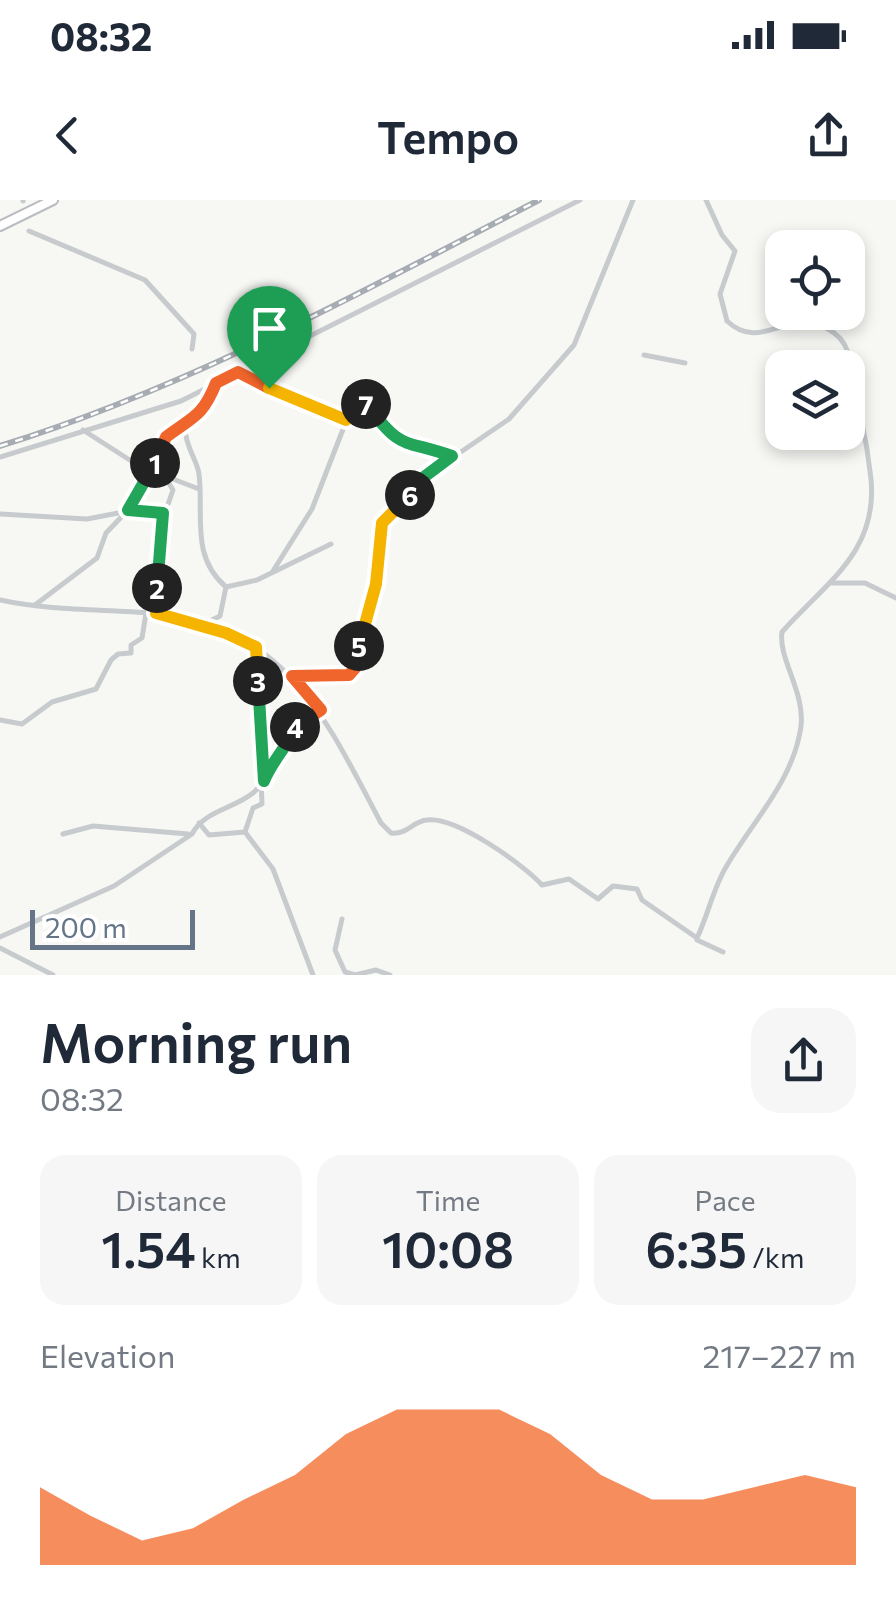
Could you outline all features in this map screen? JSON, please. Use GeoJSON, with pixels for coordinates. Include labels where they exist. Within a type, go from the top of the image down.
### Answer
{"type":"FeatureCollection","features":[{"type":"Feature","properties":{"kind":"highway"},"geometry":{"type":"LineString","coordinates":[[0,226],[53,200]]}},
{"type":"Feature","properties":{"kind":"street"},"geometry":{"type":"LineString","coordinates":[[0,456],[181,400],[580,200]]}},
{"type":"Feature","properties":{"kind":"street"},"geometry":{"type":"LineString","coordinates":[[292,676],[349,675],[356,667],[376,584],[384,518],[404,502],[420,480],[509,419],[574,346],[633,200]]}},
{"type":"Feature","properties":{"kind":"street"},"geometry":{"type":"LineString","coordinates":[[694,938],[726,865],[792,762],[803,706],[780,636],[860,548],[871,489],[861,416],[852,400],[852,360],[831,330],[811,322],[794,320],[758,334],[746,333],[727,321],[720,294],[735,251],[722,235],[706,200]]}},
{"type":"Feature","properties":{"kind":"street"},"geometry":{"type":"LineString","coordinates":[[29,231],[146,280],[194,334],[192,349]]}},
{"type":"Feature","properties":{"kind":"street"},"geometry":{"type":"LineString","coordinates":[[644,355],[685,363]]}},
{"type":"Feature","properties":{"kind":"street"},"geometry":{"type":"LineString","coordinates":[[238,372],[346,420]]}},
{"type":"Feature","properties":{"kind":"street"},"geometry":{"type":"LineString","coordinates":[[32,606],[97,558],[106,533],[128,510],[166,437],[186,426],[208,404],[216,383]]}},
{"type":"Feature","properties":{"kind":"street"},"geometry":{"type":"LineString","coordinates":[[273,571],[312,509],[354,401],[362,400],[389,434],[404,445],[452,456]]}},
{"type":"Feature","properties":{"kind":"street"},"geometry":{"type":"LineString","coordinates":[[186,426],[190,459],[199,471],[200,543],[214,574],[226,587]]}},
{"type":"Feature","properties":{"kind":"street"},"geometry":{"type":"LineString","coordinates":[[83,430],[164,478],[199,489]]}},
{"type":"Feature","properties":{"kind":"street"},"geometry":{"type":"LineString","coordinates":[[156,613],[157,546],[163,513],[173,490],[164,478]]}},
{"type":"Feature","properties":{"kind":"street"},"geometry":{"type":"LineString","coordinates":[[0,514],[87,519],[128,510],[163,513]]}},
{"type":"Feature","properties":{"kind":"street"},"geometry":{"type":"LineString","coordinates":[[226,587],[273,571],[331,544]]}},
{"type":"Feature","properties":{"kind":"street"},"geometry":{"type":"LineString","coordinates":[[831,582],[865,583],[896,598]]}},
{"type":"Feature","properties":{"kind":"street"},"geometry":{"type":"LineString","coordinates":[[201,625],[220,616],[226,587]]}},
{"type":"Feature","properties":{"kind":"street"},"geometry":{"type":"LineString","coordinates":[[0,600],[32,606],[156,613],[201,625],[256,647],[292,676],[321,710],[391,833],[431,819],[514,858],[542,885],[568,879],[598,898],[616,886],[637,889],[642,900],[694,938],[723,952]]}},
{"type":"Feature","properties":{"kind":"street"},"geometry":{"type":"LineString","coordinates":[[0,720],[22,724],[52,702],[96,690],[111,660],[118,654],[131,653],[130,644],[142,638],[146,613]]}},
{"type":"Feature","properties":{"kind":"street"},"geometry":{"type":"LineString","coordinates":[[245,832],[253,808],[262,804],[264,781],[256,647]]}},
{"type":"Feature","properties":{"kind":"street"},"geometry":{"type":"LineString","coordinates":[[0,937],[100,893],[192,834],[198,822],[248,797],[264,781],[274,757],[288,748],[292,730],[321,710]]}},
{"type":"Feature","properties":{"kind":"street"},"geometry":{"type":"LineString","coordinates":[[198,822],[214,836],[245,832]]}},
{"type":"Feature","properties":{"kind":"street"},"geometry":{"type":"LineString","coordinates":[[63,834],[93,826],[192,834]]}},
{"type":"Feature","properties":{"kind":"street"},"geometry":{"type":"LineString","coordinates":[[245,832],[273,869],[313,975]]}},
{"type":"Feature","properties":{"kind":"street"},"geometry":{"type":"LineString","coordinates":[[342,919],[334,950],[345,972],[355,975],[376,970],[390,975]]}},
{"type":"Feature","properties":{"kind":"street"},"geometry":{"type":"LineString","coordinates":[[0,948],[53,975]]}},
{"type":"Feature","properties":{"kind":"railway"},"geometry":{"type":"LineString","coordinates":[[0,446],[208,366],[539,200]]}},
{"type":"Feature","properties":{"kind":"route"},"geometry":{"type":"LineString","coordinates":[[238,372],[269,388],[346,420],[354,401],[362,400],[389,434],[404,445],[452,456],[420,480],[404,502],[384,518],[376,584],[360,636],[356,667],[349,675],[343,672],[292,676],[321,710],[292,730],[288,748],[274,757],[264,781],[256,647],[226,633],[156,613],[157,546],[163,513],[128,510],[166,437],[183,429],[208,404],[216,383],[238,372]]}}]}
